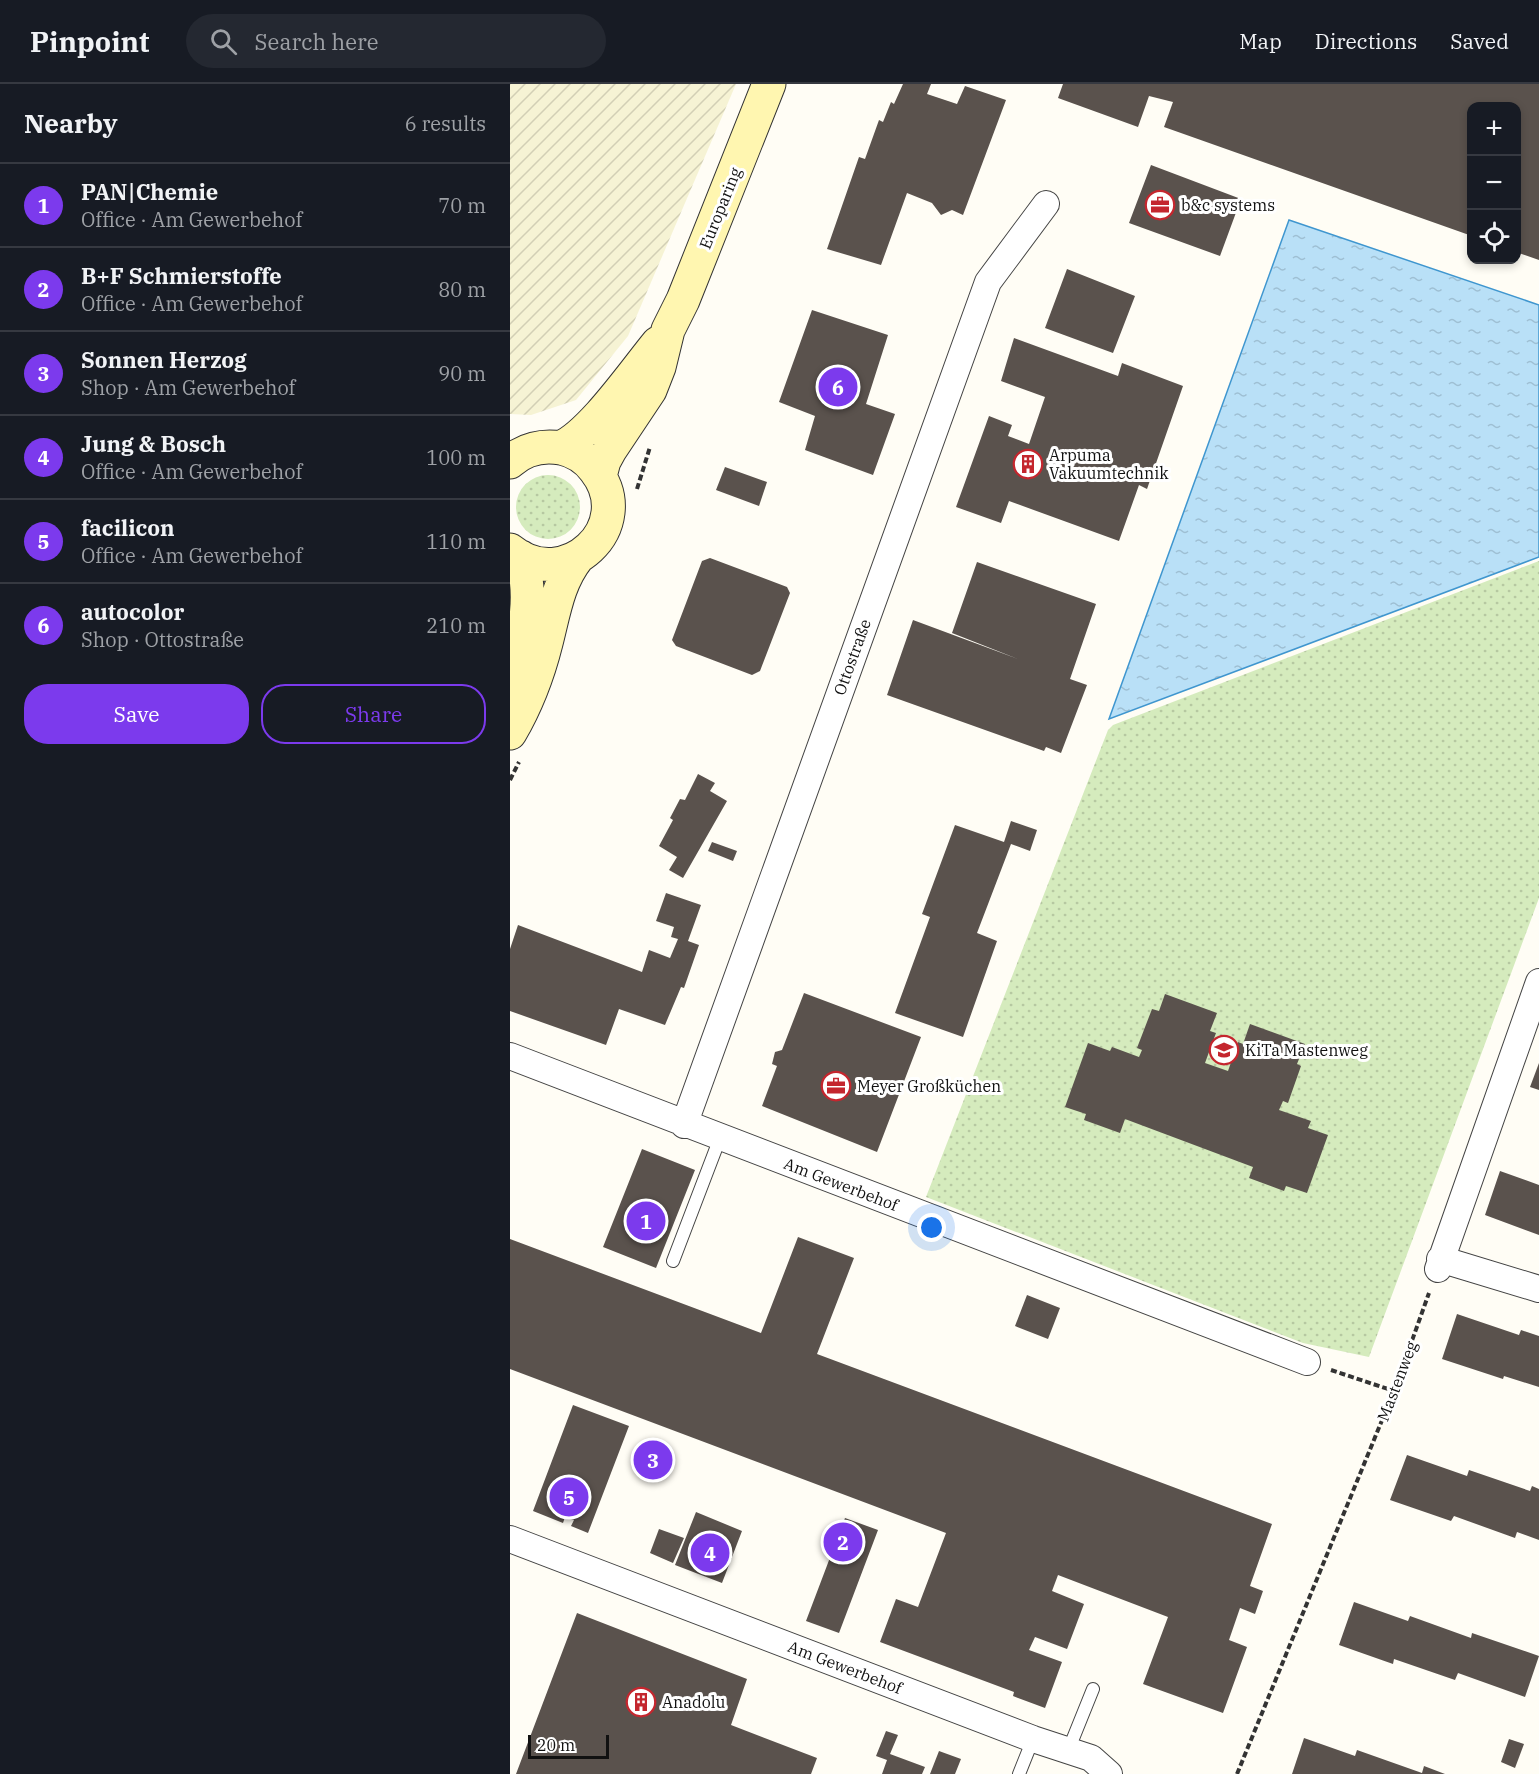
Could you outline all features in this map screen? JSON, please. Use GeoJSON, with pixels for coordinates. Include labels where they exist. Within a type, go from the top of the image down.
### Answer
{"type":"FeatureCollection","features":[{"type":"Feature","properties":{"kind":"street","name":"Europaring"},"geometry":{"type":"LineString","coordinates":[[560,448],[573,441],[591,424],[668,330],[683,300],[769,84]]}},
{"type":"Feature","properties":{"kind":"street","name":"Ottostraße"},"geometry":{"type":"LineString","coordinates":[[684,1125],[988,282],[1046,204]]}},
{"type":"Feature","properties":{"kind":"street","name":"Europaring"},"geometry":{"type":"LineString","coordinates":[[600,476],[604,460],[616,439],[650,390],[659,367],[668,330]]}},
{"type":"Feature","properties":{"kind":"street"},"geometry":{"type":"LineString","coordinates":[[511,460],[532,449],[560,448],[583,458],[600,476],[607,494],[607,518],[588,550],[560,563],[546,564],[515,553]]}},
{"type":"Feature","properties":{"kind":"street"},"geometry":{"type":"LineString","coordinates":[[510,687],[528,611],[528,587],[515,553]]}},
{"type":"Feature","properties":{"kind":"street"},"geometry":{"type":"LineString","coordinates":[[510,733],[522,713],[535,682],[561,585],[578,556]]}},
{"type":"Feature","properties":{"kind":"street"},"geometry":{"type":"LineString","coordinates":[[1539,982],[1439,1264],[1539,1289]]}},
{"type":"Feature","properties":{"kind":"street","name":"Am Gewerbehof"},"geometry":{"type":"LineString","coordinates":[[510,1056],[684,1125],[1307,1362]]}},
{"type":"Feature","properties":{"kind":"street","name":"Am Gewerbehof"},"geometry":{"type":"LineString","coordinates":[[510,1539],[1032,1739],[1091,1758],[1109,1774]]}},
{"type":"Feature","properties":{"kind":"lane"},"geometry":{"type":"LineString","coordinates":[[673,1261],[720,1138]]}},
{"type":"Feature","properties":{"kind":"lane"},"geometry":{"type":"LineString","coordinates":[[1068,1751],[1093,1689]]}},
{"type":"Feature","properties":{"kind":"lane"},"geometry":{"type":"LineString","coordinates":[[1019,1774],[1032,1739]]}},
{"type":"Feature","properties":{"kind":"path","name":"Mastenweg"},"geometry":{"type":"LineString","coordinates":[[1237,1774],[1394,1391],[1439,1264]]}},
{"type":"Feature","properties":{"kind":"path"},"geometry":{"type":"LineString","coordinates":[[1307,1362],[1394,1391]]}},
{"type":"Feature","properties":{"kind":"shaded area"},"geometry":{"type":"Polygon","coordinates":[[[510,84],[736,84],[628,336],[576,400],[531,415],[510,414],[510,84]]]}},
{"type":"Feature","properties":{"kind":"green space"},"geometry":{"type":"Polygon","coordinates":[[[542,475],[554,475],[571,484],[578,495],[580,507],[578,519],[571,530],[554,539],[542,539],[530,534],[521,525],[516,513],[516,501],[521,489],[530,480],[542,475]]]}},
{"type":"Feature","properties":{"kind":"green space"},"geometry":{"type":"Polygon","coordinates":[[[1539,561],[1539,898],[1369,1357],[1303,1343],[926,1197],[1108,730],[1113,725],[1539,561]]]}},
{"type":"Feature","properties":{"kind":"water"},"geometry":{"type":"Polygon","coordinates":[[[1289,220],[1539,305],[1539,557],[1109,719],[1289,220]]]}},
{"type":"Feature","properties":{"kind":"building"},"geometry":{"type":"Polygon","coordinates":[[[903,84],[931,84],[927,94],[957,104],[965,86],[1006,100],[963,215],[952,210],[941,215],[932,203],[907,193],[881,265],[827,249],[859,157],[865,159],[879,120],[883,122],[891,102],[894,104],[903,84]]]}},
{"type":"Feature","properties":{"kind":"building"},"geometry":{"type":"Polygon","coordinates":[[[1063,84],[1539,84],[1539,260],[1521,254],[1521,102],[1467,102],[1467,234],[1164,127],[1173,102],[1149,96],[1138,127],[1058,98],[1063,84]]]}},
{"type":"Feature","properties":{"kind":"building"},"geometry":{"type":"Polygon","coordinates":[[[1151,165],[1241,199],[1220,256],[1129,223],[1151,165]]]}},
{"type":"Feature","properties":{"kind":"building"},"geometry":{"type":"Polygon","coordinates":[[[1067,269],[1135,296],[1113,353],[1045,328],[1067,269]]]}},
{"type":"Feature","properties":{"kind":"building"},"geometry":{"type":"Polygon","coordinates":[[[812,310],[888,335],[866,404],[895,414],[873,475],[805,450],[815,416],[779,402],[812,310]]]}},
{"type":"Feature","properties":{"kind":"building"},"geometry":{"type":"Polygon","coordinates":[[[1014,338],[1118,376],[1122,363],[1183,386],[1147,489],[1139,485],[1119,541],[1009,501],[1001,523],[956,507],[989,416],[1012,425],[1008,436],[1029,444],[1045,397],[1001,381],[1014,338]]]}},
{"type":"Feature","properties":{"kind":"building"},"geometry":{"type":"Polygon","coordinates":[[[725,467],[767,482],[759,506],[716,490],[725,467]]]}},
{"type":"Feature","properties":{"kind":"building"},"geometry":{"type":"Polygon","coordinates":[[[710,558],[787,587],[790,593],[760,671],[752,675],[676,646],[672,640],[702,561],[710,558]]]}},
{"type":"Feature","properties":{"kind":"building"},"geometry":{"type":"Polygon","coordinates":[[[977,562],[1096,604],[1070,679],[1087,685],[1061,753],[1046,747],[1044,751],[887,695],[913,620],[1018,659],[952,633],[977,562]]]}},
{"type":"Feature","properties":{"kind":"building"},"geometry":{"type":"Polygon","coordinates":[[[698,774],[715,783],[710,791],[727,801],[683,878],[669,870],[677,857],[659,846],[673,820],[670,818],[680,799],[685,800],[698,774]]]}},
{"type":"Feature","properties":{"kind":"building"},"geometry":{"type":"Polygon","coordinates":[[[1011,821],[1037,830],[1030,851],[1011,844],[977,933],[997,941],[963,1037],[895,1013],[930,917],[922,914],[955,825],[1004,842],[1011,821]]]}},
{"type":"Feature","properties":{"kind":"building"},"geometry":{"type":"Polygon","coordinates":[[[712,842],[737,851],[733,861],[708,851],[712,842]]]}},
{"type":"Feature","properties":{"kind":"building"},"geometry":{"type":"Polygon","coordinates":[[[666,893],[701,905],[688,941],[699,945],[684,988],[681,987],[665,1025],[619,1009],[606,1045],[510,1011],[510,949],[518,925],[642,972],[649,950],[670,958],[678,939],[671,937],[674,927],[656,921],[666,893]]]}},
{"type":"Feature","properties":{"kind":"building","name":"Meyer Großküchen"},"geometry":{"type":"Polygon","coordinates":[[[804,993],[921,1037],[877,1152],[762,1106],[777,1066],[772,1064],[775,1052],[782,1050],[804,993]]]}},
{"type":"Feature","properties":{"kind":"building"},"geometry":{"type":"Polygon","coordinates":[[[1165,994],[1217,1013],[1210,1031],[1216,1033],[1205,1063],[1228,1071],[1238,1042],[1243,1044],[1250,1024],[1305,1044],[1297,1064],[1301,1066],[1288,1103],[1283,1101],[1279,1110],[1311,1121],[1308,1128],[1328,1135],[1307,1193],[1286,1186],[1284,1191],[1249,1178],[1253,1167],[1125,1119],[1120,1133],[1084,1120],[1086,1114],[1065,1107],[1088,1043],[1110,1051],[1112,1047],[1139,1057],[1142,1050],[1137,1048],[1152,1009],[1159,1011],[1165,994]]]}},
{"type":"Feature","properties":{"kind":"building"},"geometry":{"type":"Polygon","coordinates":[[[1539,1063],[1539,1090],[1530,1087],[1539,1063]]]}},
{"type":"Feature","properties":{"kind":"building"},"geometry":{"type":"Polygon","coordinates":[[[642,1149],[695,1170],[656,1268],[603,1247],[642,1149]]]}},
{"type":"Feature","properties":{"kind":"building"},"geometry":{"type":"Polygon","coordinates":[[[1500,1171],[1539,1185],[1539,1235],[1485,1215],[1500,1171]]]}},
{"type":"Feature","properties":{"kind":"building"},"geometry":{"type":"Polygon","coordinates":[[[798,1237],[854,1258],[817,1354],[1272,1524],[1250,1586],[1263,1591],[1255,1614],[1240,1608],[1229,1640],[1247,1647],[1223,1713],[1143,1684],[1168,1617],[1058,1575],[1052,1591],[1084,1604],[1067,1649],[1035,1637],[1029,1650],[1062,1662],[1045,1708],[1013,1696],[1014,1692],[880,1642],[896,1599],[918,1607],[946,1533],[510,1369],[510,1239],[761,1333],[798,1237]]]}},
{"type":"Feature","properties":{"kind":"building"},"geometry":{"type":"Polygon","coordinates":[[[1027,1295],[1060,1308],[1048,1339],[1015,1326],[1027,1295]]]}},
{"type":"Feature","properties":{"kind":"building"},"geometry":{"type":"Polygon","coordinates":[[[1457,1314],[1519,1335],[1521,1330],[1539,1336],[1539,1387],[1504,1376],[1503,1379],[1442,1359],[1457,1314]]]}},
{"type":"Feature","properties":{"kind":"building"},"geometry":{"type":"Polygon","coordinates":[[[573,1405],[629,1426],[588,1533],[571,1526],[574,1520],[565,1517],[563,1523],[533,1511],[573,1405]]]}},
{"type":"Feature","properties":{"kind":"building"},"geometry":{"type":"Polygon","coordinates":[[[1407,1455],[1467,1476],[1469,1470],[1530,1491],[1532,1486],[1539,1489],[1539,1540],[1517,1532],[1515,1538],[1454,1516],[1451,1521],[1390,1500],[1407,1455]]]}},
{"type":"Feature","properties":{"kind":"building"},"geometry":{"type":"Polygon","coordinates":[[[696,1512],[742,1531],[722,1583],[675,1565],[696,1512]]]}},
{"type":"Feature","properties":{"kind":"building"},"geometry":{"type":"Polygon","coordinates":[[[845,1518],[878,1530],[839,1633],[806,1621],[845,1518]]]}},
{"type":"Feature","properties":{"kind":"building"},"geometry":{"type":"Polygon","coordinates":[[[659,1529],[684,1538],[673,1563],[650,1553],[659,1529]]]}},
{"type":"Feature","properties":{"kind":"building"},"geometry":{"type":"Polygon","coordinates":[[[1354,1602],[1408,1621],[1410,1616],[1471,1638],[1472,1633],[1539,1656],[1525,1697],[1458,1673],[1455,1680],[1394,1659],[1393,1664],[1339,1645],[1354,1602]]]}},
{"type":"Feature","properties":{"kind":"building","name":"Anadolu"},"geometry":{"type":"Polygon","coordinates":[[[577,1613],[747,1679],[731,1725],[817,1758],[811,1774],[516,1774],[577,1613]]]}},
{"type":"Feature","properties":{"kind":"building"},"geometry":{"type":"Polygon","coordinates":[[[886,1731],[898,1735],[890,1754],[925,1767],[922,1774],[882,1774],[887,1760],[876,1756],[886,1731]]]}},
{"type":"Feature","properties":{"kind":"building"},"geometry":{"type":"Polygon","coordinates":[[[1304,1738],[1355,1756],[1357,1750],[1422,1773],[1424,1766],[1445,1774],[1292,1774],[1304,1738]]]}},
{"type":"Feature","properties":{"kind":"building"},"geometry":{"type":"Polygon","coordinates":[[[1509,1739],[1524,1744],[1515,1768],[1501,1762],[1509,1739]]]}},
{"type":"Feature","properties":{"kind":"building"},"geometry":{"type":"Polygon","coordinates":[[[939,1751],[961,1759],[955,1774],[930,1774],[939,1751]]]}},
{"type":"Feature","properties":{"kind":"place","name":"b&c systems"},"geometry":{"type":"Point","coordinates":[1160,205]}},
{"type":"Feature","properties":{"kind":"place","name":"autocolor"},"geometry":{"type":"Point","coordinates":[838,387]}},
{"type":"Feature","properties":{"kind":"place","name":"Arpuma Vakuumtechnik"},"geometry":{"type":"Point","coordinates":[1028,464]}},
{"type":"Feature","properties":{"kind":"place","name":"KiTa Mastenweg"},"geometry":{"type":"Point","coordinates":[1224,1050]}},
{"type":"Feature","properties":{"kind":"place","name":"Meyer Großküchen"},"geometry":{"type":"Point","coordinates":[836,1086]}},
{"type":"Feature","properties":{"kind":"place","name":"PAN|Chemie"},"geometry":{"type":"Point","coordinates":[646,1221]}},
{"type":"Feature","properties":{"kind":"place","name":"Sonnen Herzog"},"geometry":{"type":"Point","coordinates":[653,1460]}},
{"type":"Feature","properties":{"kind":"place","name":"facilicon"},"geometry":{"type":"Point","coordinates":[569,1497]}},
{"type":"Feature","properties":{"kind":"place","name":"B+F Schmierstoffe"},"geometry":{"type":"Point","coordinates":[843,1542]}},
{"type":"Feature","properties":{"kind":"place","name":"Jung & Bosch"},"geometry":{"type":"Point","coordinates":[710,1553]}},
{"type":"Feature","properties":{"kind":"place","name":"Anadolu"},"geometry":{"type":"Point","coordinates":[641,1702]}}]}
